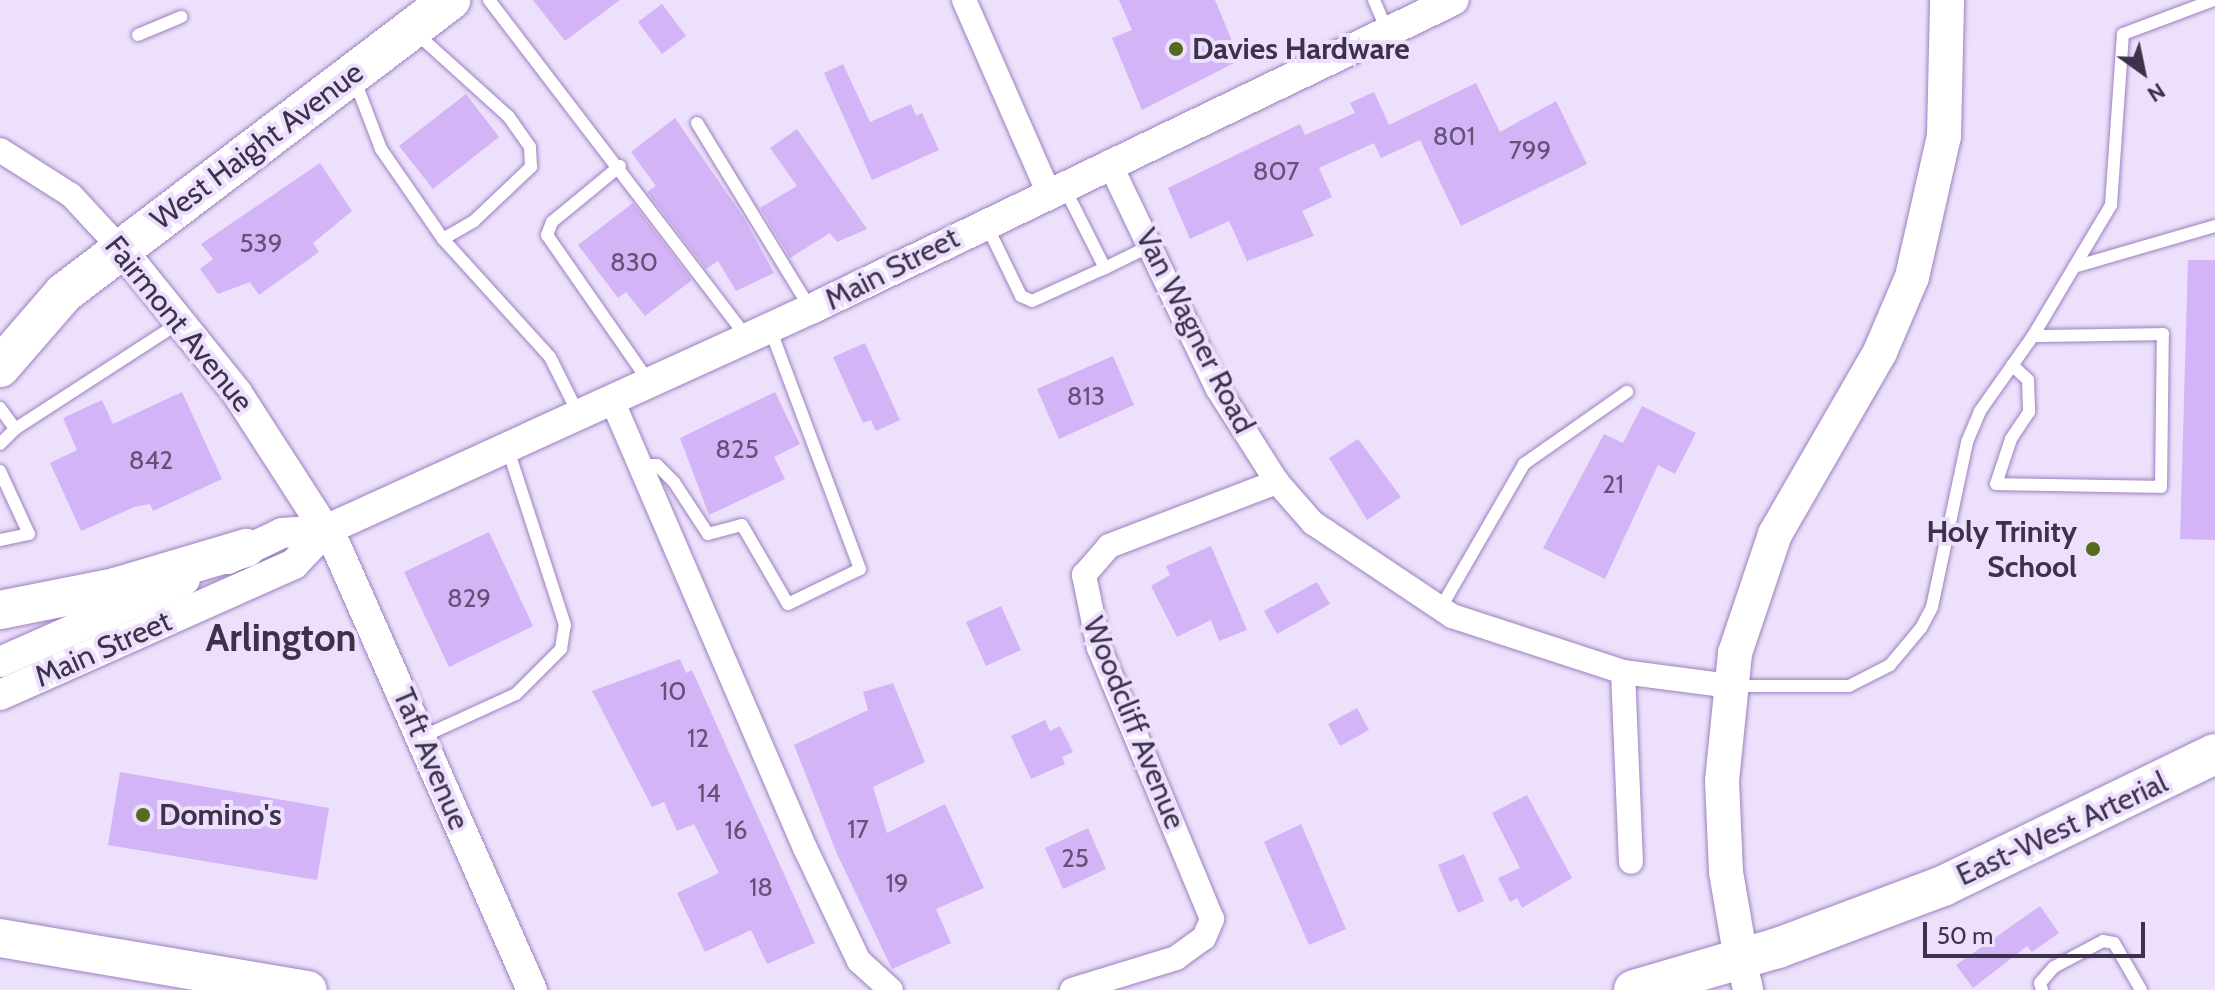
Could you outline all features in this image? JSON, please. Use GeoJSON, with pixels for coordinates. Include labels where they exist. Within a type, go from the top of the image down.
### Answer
{"type":"FeatureCollection","features":[{"type":"Feature","properties":{"kind":"highway","name":"West Haight Avenue"},"geometry":{"type":"LineString","coordinates":[[64,293],[450,0]]}},
{"type":"Feature","properties":{"kind":"highway"},"geometry":{"type":"LineString","coordinates":[[0,367],[64,293]]}},
{"type":"Feature","properties":{"kind":"highway","name":"East-West Arterial"},"geometry":{"type":"LineString","coordinates":[[1634,990],[1744,975],[2040,843],[2215,754]]}},
{"type":"Feature","properties":{"kind":"main road"},"geometry":{"type":"LineString","coordinates":[[1744,975],[1723,829],[1729,686],[1745,615],[1775,534],[1880,352],[1921,249],[1945,124],[1947,0]]}},
{"type":"Feature","properties":{"kind":"main road"},"geometry":{"type":"LineString","coordinates":[[0,342],[64,293]]}},
{"type":"Feature","properties":{"kind":"main road"},"geometry":{"type":"LineString","coordinates":[[0,610],[115,587],[246,548]]}},
{"type":"Feature","properties":{"kind":"main road"},"geometry":{"type":"LineString","coordinates":[[0,938],[308,990]]}},
{"type":"Feature","properties":{"kind":"street"},"geometry":{"type":"LineString","coordinates":[[964,0],[1055,187]]}},
{"type":"Feature","properties":{"kind":"street","name":"Main Street"},"geometry":{"type":"LineString","coordinates":[[0,695],[294,564],[326,530],[811,309],[1055,187],[1454,0]]}},
{"type":"Feature","properties":{"kind":"street","name":"Fairmont Avenue"},"geometry":{"type":"LineString","coordinates":[[0,150],[71,195],[121,249],[182,321],[326,530]]}},
{"type":"Feature","properties":{"kind":"street","name":"Van Wagner Road"},"geometry":{"type":"LineString","coordinates":[[1109,162],[1218,389],[1277,482],[1313,523],[1440,609],[1528,646],[1623,672],[1729,686]]}},
{"type":"Feature","properties":{"kind":"street"},"geometry":{"type":"LineString","coordinates":[[612,400],[845,932],[867,971],[891,990]]}},
{"type":"Feature","properties":{"kind":"street","name":"Woodcliff Avenue"},"geometry":{"type":"LineString","coordinates":[[1072,990],[1176,958],[1204,938],[1212,919],[1099,648],[1084,575],[1109,546],[1277,482]]}},
{"type":"Feature","properties":{"kind":"street","name":"Main Street"},"geometry":{"type":"LineString","coordinates":[[0,662],[246,548],[297,529],[326,530]]}},
{"type":"Feature","properties":{"kind":"street","name":"Taft Avenue"},"geometry":{"type":"LineString","coordinates":[[326,530],[422,737],[532,990]]}},
{"type":"Feature","properties":{"kind":"street"},"geometry":{"type":"LineString","coordinates":[[1623,672],[1631,862]]}},
{"type":"Feature","properties":{"kind":"lane"},"geometry":{"type":"LineString","coordinates":[[489,0],[620,166],[759,333],[860,569],[788,604],[742,525],[708,534],[674,482],[657,465],[639,465]]}},
{"type":"Feature","properties":{"kind":"lane"},"geometry":{"type":"LineString","coordinates":[[1374,0],[1387,31]]}},
{"type":"Feature","properties":{"kind":"lane"},"geometry":{"type":"LineString","coordinates":[[1729,686],[1849,686],[1890,665],[1905,649],[1932,607],[1967,442],[2012,365],[2077,266],[2111,205],[2123,34],[2214,0]]}},
{"type":"Feature","properties":{"kind":"lane"},"geometry":{"type":"LineString","coordinates":[[138,35],[181,17]]}},
{"type":"Feature","properties":{"kind":"lane"},"geometry":{"type":"LineString","coordinates":[[412,29],[509,117],[530,147],[531,167],[514,186],[443,239]]}},
{"type":"Feature","properties":{"kind":"lane"},"geometry":{"type":"LineString","coordinates":[[353,74],[381,149],[443,239],[550,357],[579,415]]}},
{"type":"Feature","properties":{"kind":"lane"},"geometry":{"type":"LineString","coordinates":[[697,123],[811,309]]}},
{"type":"Feature","properties":{"kind":"lane"},"geometry":{"type":"LineString","coordinates":[[620,166],[552,222],[547,235],[649,383]]}},
{"type":"Feature","properties":{"kind":"lane"},"geometry":{"type":"LineString","coordinates":[[1055,187],[1105,268]]}},
{"type":"Feature","properties":{"kind":"lane"},"geometry":{"type":"LineString","coordinates":[[985,222],[1021,296],[1032,301],[1150,246]]}},
{"type":"Feature","properties":{"kind":"lane"},"geometry":{"type":"LineString","coordinates":[[2077,266],[2215,226]]}},
{"type":"Feature","properties":{"kind":"lane"},"geometry":{"type":"LineString","coordinates":[[0,444],[15,429],[182,321]]}},
{"type":"Feature","properties":{"kind":"lane"},"geometry":{"type":"LineString","coordinates":[[2012,365],[2028,380],[2029,412],[2011,439],[1996,484],[2161,487],[2163,334],[2033,336]]}},
{"type":"Feature","properties":{"kind":"lane"},"geometry":{"type":"LineString","coordinates":[[1440,609],[1524,464],[1627,392]]}},
{"type":"Feature","properties":{"kind":"lane"},"geometry":{"type":"LineString","coordinates":[[0,408],[15,429]]}},
{"type":"Feature","properties":{"kind":"lane"},"geometry":{"type":"LineString","coordinates":[[422,737],[516,694],[561,649],[565,625],[507,447]]}},
{"type":"Feature","properties":{"kind":"lane"},"geometry":{"type":"LineString","coordinates":[[0,471],[29,534],[0,540]]}},
{"type":"Feature","properties":{"kind":"lane"},"geometry":{"type":"LineString","coordinates":[[2042,990],[2040,983],[2054,967],[2103,941],[2114,943],[2141,990]]}},
{"type":"Feature","properties":{"kind":"building"},"geometry":{"type":"Polygon","coordinates":[[[533,0],[620,0],[565,41],[533,0]]]}},
{"type":"Feature","properties":{"kind":"building","name":"Davies Hardware"},"geometry":{"type":"Polygon","coordinates":[[[1119,0],[1215,0],[1240,60],[1142,110],[1112,38],[1132,30],[1119,0]]]}},
{"type":"Feature","properties":{"kind":"building"},"geometry":{"type":"Polygon","coordinates":[[[662,4],[686,36],[662,54],[638,22],[662,4]]]}},
{"type":"Feature","properties":{"kind":"building"},"geometry":{"type":"Polygon","coordinates":[[[843,64],[870,122],[911,104],[916,116],[922,113],[939,150],[872,180],[824,73],[843,64]]]}},
{"type":"Feature","properties":{"kind":"building"},"geometry":{"type":"Polygon","coordinates":[[[1476,83],[1500,132],[1556,101],[1587,164],[1461,226],[1420,140],[1381,158],[1374,143],[1319,168],[1332,197],[1302,211],[1314,236],[1247,261],[1229,221],[1190,239],[1168,188],[1300,124],[1305,135],[1355,113],[1350,103],[1374,92],[1389,125],[1476,83]]]}},
{"type":"Feature","properties":{"kind":"building"},"geometry":{"type":"Polygon","coordinates":[[[466,94],[499,137],[433,189],[399,146],[466,94]]]}},
{"type":"Feature","properties":{"kind":"building"},"geometry":{"type":"Polygon","coordinates":[[[675,118],[744,218],[774,273],[736,291],[718,261],[706,269],[647,192],[656,186],[631,152],[675,118]]]}},
{"type":"Feature","properties":{"kind":"building"},"geometry":{"type":"Polygon","coordinates":[[[797,129],[867,229],[837,242],[830,233],[790,258],[760,208],[797,186],[770,148],[797,129]]]}},
{"type":"Feature","properties":{"kind":"building"},"geometry":{"type":"Polygon","coordinates":[[[320,163],[352,211],[313,243],[319,252],[259,295],[250,282],[218,294],[200,269],[213,259],[201,244],[320,163]]]}},
{"type":"Feature","properties":{"kind":"building"},"geometry":{"type":"Polygon","coordinates":[[[633,203],[692,280],[645,316],[626,292],[618,298],[578,245],[633,203]]]}},
{"type":"Feature","properties":{"kind":"building"},"geometry":{"type":"Polygon","coordinates":[[[2188,260],[2215,260],[2215,540],[2180,539],[2188,260]]]}},
{"type":"Feature","properties":{"kind":"building"},"geometry":{"type":"Polygon","coordinates":[[[865,343],[900,420],[876,431],[871,420],[863,423],[833,357],[865,343]]]}},
{"type":"Feature","properties":{"kind":"building"},"geometry":{"type":"Polygon","coordinates":[[[1113,356],[1134,405],[1059,439],[1037,389],[1113,356]]]}},
{"type":"Feature","properties":{"kind":"building"},"geometry":{"type":"Polygon","coordinates":[[[182,392],[222,479],[153,511],[150,504],[134,507],[81,531],[50,463],[77,450],[63,418],[102,400],[113,424],[182,392]]]}},
{"type":"Feature","properties":{"kind":"building"},"geometry":{"type":"Polygon","coordinates":[[[775,392],[800,444],[774,457],[785,479],[709,515],[680,438],[775,392]]]}},
{"type":"Feature","properties":{"kind":"building"},"geometry":{"type":"Polygon","coordinates":[[[1642,406],[1696,433],[1675,474],[1658,465],[1605,579],[1543,548],[1604,434],[1623,443],[1642,406]]]}},
{"type":"Feature","properties":{"kind":"building"},"geometry":{"type":"Polygon","coordinates":[[[1358,439],[1401,497],[1367,520],[1329,458],[1358,439]]]}},
{"type":"Feature","properties":{"kind":"building"},"geometry":{"type":"Polygon","coordinates":[[[489,532],[533,626],[449,667],[404,572],[489,532]]]}},
{"type":"Feature","properties":{"kind":"building"},"geometry":{"type":"Polygon","coordinates":[[[1211,546],[1247,630],[1219,641],[1211,620],[1177,637],[1151,586],[1170,575],[1166,566],[1211,546]]]}},
{"type":"Feature","properties":{"kind":"building"},"geometry":{"type":"Polygon","coordinates":[[[1317,582],[1330,604],[1277,634],[1264,611],[1317,582]]]}},
{"type":"Feature","properties":{"kind":"building"},"geometry":{"type":"Polygon","coordinates":[[[1001,606],[1021,650],[986,666],[966,622],[1001,606]]]}},
{"type":"Feature","properties":{"kind":"building"},"geometry":{"type":"Polygon","coordinates":[[[680,659],[686,673],[692,670],[815,943],[767,964],[751,930],[705,952],[677,893],[719,873],[694,824],[677,831],[664,802],[652,807],[592,691],[680,659]]]}},
{"type":"Feature","properties":{"kind":"building"},"geometry":{"type":"Polygon","coordinates":[[[893,683],[925,762],[873,787],[887,833],[945,804],[984,888],[936,909],[951,943],[892,969],[837,854],[794,745],[868,710],[863,692],[893,683]]]}},
{"type":"Feature","properties":{"kind":"building"},"geometry":{"type":"Polygon","coordinates":[[[1357,708],[1369,730],[1340,746],[1328,724],[1357,708]]]}},
{"type":"Feature","properties":{"kind":"building"},"geometry":{"type":"Polygon","coordinates":[[[1045,720],[1050,731],[1060,726],[1073,752],[1062,757],[1065,764],[1031,779],[1011,736],[1045,720]]]}},
{"type":"Feature","properties":{"kind":"building"},"geometry":{"type":"Polygon","coordinates":[[[120,772],[329,808],[317,880],[108,845],[120,772]]]}},
{"type":"Feature","properties":{"kind":"building"},"geometry":{"type":"Polygon","coordinates":[[[1527,795],[1572,878],[1522,908],[1517,898],[1510,902],[1498,878],[1520,868],[1492,813],[1527,795]]]}},
{"type":"Feature","properties":{"kind":"building"},"geometry":{"type":"Polygon","coordinates":[[[1301,824],[1346,929],[1309,945],[1264,842],[1301,824]]]}},
{"type":"Feature","properties":{"kind":"building"},"geometry":{"type":"Polygon","coordinates":[[[1088,828],[1106,869],[1063,889],[1045,848],[1088,828]]]}},
{"type":"Feature","properties":{"kind":"building"},"geometry":{"type":"Polygon","coordinates":[[[1464,854],[1484,901],[1458,913],[1438,865],[1464,854]]]}},
{"type":"Feature","properties":{"kind":"building"},"geometry":{"type":"Polygon","coordinates":[[[2040,906],[2059,933],[2032,952],[2027,946],[1973,988],[1956,965],[2040,906]]]}},
{"type":"Feature","properties":{"kind":"place","name":"Davies Hardware"},"geometry":{"type":"Point","coordinates":[1176,49]}},
{"type":"Feature","properties":{"kind":"place","name":"Holy Trinity School"},"geometry":{"type":"Point","coordinates":[2093,549]}},
{"type":"Feature","properties":{"kind":"place","name":"Domino's"},"geometry":{"type":"Point","coordinates":[143,815]}},
{"type":"Feature","properties":{"kind":"district","name":"Arlington"},"geometry":{"type":"Point","coordinates":[281,638]}}]}
